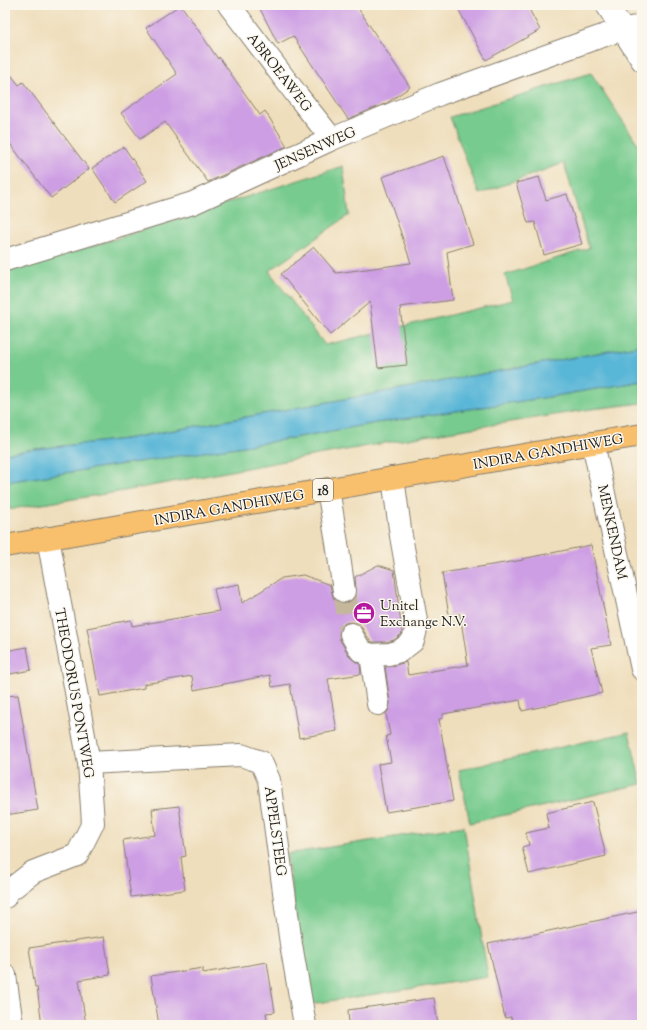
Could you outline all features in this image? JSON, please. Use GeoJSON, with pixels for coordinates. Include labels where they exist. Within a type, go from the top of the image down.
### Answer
{"type":"FeatureCollection","features":[{"type":"Feature","properties":{"kind":"main road","name":"INDIRA GANDHIWEG"},"geometry":{"type":"LineString","coordinates":[[5,546],[642,435]]}},
{"type":"Feature","properties":{"kind":"street","name":"ABROEAWEG"},"geometry":{"type":"LineString","coordinates":[[229,5],[332,139]]}},
{"type":"Feature","properties":{"kind":"street"},"geometry":{"type":"LineString","coordinates":[[607,5],[633,28],[642,60]]}},
{"type":"Feature","properties":{"kind":"street","name":"JENSENWEG"},"geometry":{"type":"LineString","coordinates":[[5,260],[193,203],[332,139],[440,94],[588,41],[633,28]]}},
{"type":"Feature","properties":{"kind":"street","name":"MENKENDAM"},"geometry":{"type":"LineString","coordinates":[[593,443],[642,668]]}},
{"type":"Feature","properties":{"kind":"street"},"geometry":{"type":"LineString","coordinates":[[351,634],[361,651],[371,655],[400,652],[413,641],[417,626],[401,536],[393,478]]}},
{"type":"Feature","properties":{"kind":"street"},"geometry":{"type":"LineString","coordinates":[[328,489],[344,591]]}},
{"type":"Feature","properties":{"kind":"street","name":"THEODORUS PONTWEG"},"geometry":{"type":"LineString","coordinates":[[5,897],[6,893],[33,872],[77,855],[93,823],[89,763],[48,538]]}},
{"type":"Feature","properties":{"kind":"street"},"geometry":{"type":"LineString","coordinates":[[371,655],[378,704]]}},
{"type":"Feature","properties":{"kind":"street","name":"APPELSTEEG"},"geometry":{"type":"LineString","coordinates":[[89,763],[241,755],[261,762],[269,780],[291,944],[305,1025]]}},
{"type":"Feature","properties":{"kind":"street"},"geometry":{"type":"LineString","coordinates":[[5,976],[12,1025]]}},
{"type":"Feature","properties":{"kind":"green space"},"geometry":{"type":"Polygon","coordinates":[[[591,73],[642,150],[642,345],[125,439],[27,450],[5,454],[5,267],[96,245],[343,166],[349,215],[269,271],[325,345],[513,300],[505,275],[589,248],[564,163],[479,194],[450,117],[591,73]]]}},
{"type":"Feature","properties":{"kind":"green space"},"geometry":{"type":"Polygon","coordinates":[[[642,381],[642,403],[592,409],[447,432],[124,491],[5,510],[5,482],[270,442],[376,423],[549,397],[642,381]]]}},
{"type":"Feature","properties":{"kind":"green space"},"geometry":{"type":"Polygon","coordinates":[[[629,732],[641,784],[470,823],[459,770],[629,732]]]}},
{"type":"Feature","properties":{"kind":"green space"},"geometry":{"type":"Polygon","coordinates":[[[464,826],[488,977],[310,1004],[286,854],[464,826]]]}},
{"type":"Feature","properties":{"kind":"water"},"geometry":{"type":"Polygon","coordinates":[[[642,345],[642,381],[549,397],[376,423],[270,442],[5,482],[5,454],[27,450],[125,439],[642,345]]]}},
{"type":"Feature","properties":{"kind":"building"},"geometry":{"type":"Polygon","coordinates":[[[180,5],[260,115],[265,111],[287,146],[208,182],[165,122],[140,139],[121,113],[177,74],[146,28],[180,5]]]}},
{"type":"Feature","properties":{"kind":"building"},"geometry":{"type":"Polygon","coordinates":[[[258,5],[356,5],[410,87],[387,103],[348,119],[293,36],[278,44],[258,5]]]}},
{"type":"Feature","properties":{"kind":"building"},"geometry":{"type":"Polygon","coordinates":[[[456,5],[527,5],[540,30],[486,60],[456,5]]]}},
{"type":"Feature","properties":{"kind":"building"},"geometry":{"type":"Polygon","coordinates":[[[5,67],[19,85],[23,82],[89,169],[51,198],[5,137],[5,67]]]}},
{"type":"Feature","properties":{"kind":"building"},"geometry":{"type":"Polygon","coordinates":[[[124,147],[147,181],[115,202],[92,168],[124,147]]]}},
{"type":"Feature","properties":{"kind":"building"},"geometry":{"type":"Polygon","coordinates":[[[444,156],[473,244],[447,252],[453,300],[400,307],[407,365],[378,368],[370,302],[330,335],[281,274],[314,247],[336,273],[411,263],[382,177],[444,156]]]}},
{"type":"Feature","properties":{"kind":"building"},"geometry":{"type":"Polygon","coordinates":[[[539,177],[546,200],[567,194],[582,244],[544,255],[535,222],[528,223],[516,183],[539,177]]]}},
{"type":"Feature","properties":{"kind":"building"},"geometry":{"type":"Polygon","coordinates":[[[591,545],[611,645],[591,648],[602,693],[522,711],[520,700],[443,714],[443,718],[439,719],[453,801],[386,812],[378,764],[391,762],[386,736],[390,735],[386,714],[390,703],[385,667],[406,662],[408,675],[468,665],[460,614],[449,615],[442,573],[523,560],[522,559],[591,545]]]}},
{"type":"Feature","properties":{"kind":"building"},"geometry":{"type":"Polygon","coordinates":[[[378,565],[394,570],[402,634],[394,640],[387,642],[373,642],[370,641],[357,623],[345,623],[340,628],[340,640],[350,657],[360,664],[361,674],[328,679],[337,731],[299,738],[290,684],[272,687],[270,675],[194,690],[192,676],[144,684],[144,688],[100,696],[87,628],[131,620],[132,626],[219,611],[214,589],[239,584],[242,603],[282,578],[303,575],[330,585],[334,599],[340,603],[346,603],[352,601],[356,595],[355,577],[378,565]]]}},
{"type":"Feature","properties":{"kind":"building"},"geometry":{"type":"Polygon","coordinates":[[[27,647],[31,670],[5,675],[5,651],[27,647]]]}},
{"type":"Feature","properties":{"kind":"building"},"geometry":{"type":"Polygon","coordinates":[[[18,695],[38,810],[5,815],[5,696],[18,695]]]}},
{"type":"Feature","properties":{"kind":"building"},"geometry":{"type":"Polygon","coordinates":[[[593,802],[606,856],[529,874],[522,847],[529,845],[526,833],[549,828],[546,813],[593,802]]]}},
{"type":"Feature","properties":{"kind":"building"},"geometry":{"type":"Polygon","coordinates":[[[179,806],[186,856],[181,857],[185,890],[131,897],[123,840],[155,835],[152,809],[179,806]]]}},
{"type":"Feature","properties":{"kind":"building"},"geometry":{"type":"Polygon","coordinates":[[[642,911],[642,1025],[512,1025],[511,1017],[505,1018],[488,944],[642,911]]]}},
{"type":"Feature","properties":{"kind":"building"},"geometry":{"type":"Polygon","coordinates":[[[104,937],[110,975],[79,980],[86,1025],[42,1025],[37,987],[35,987],[29,948],[104,937]]]}},
{"type":"Feature","properties":{"kind":"building"},"geometry":{"type":"Polygon","coordinates":[[[267,962],[275,1012],[266,1013],[268,1025],[159,1025],[151,976],[203,968],[203,973],[267,962]]]}},
{"type":"Feature","properties":{"kind":"building"},"geometry":{"type":"Polygon","coordinates":[[[434,998],[438,1025],[349,1025],[348,1010],[434,998]]]}},
{"type":"Feature","properties":{"kind":"tunnel"},"geometry":{"type":"LineString","coordinates":[[344,591],[351,634]]}},
{"type":"Feature","properties":{"kind":"place","name":"Unitel Exchange N.V."},"geometry":{"type":"Point","coordinates":[364,613]}}]}
